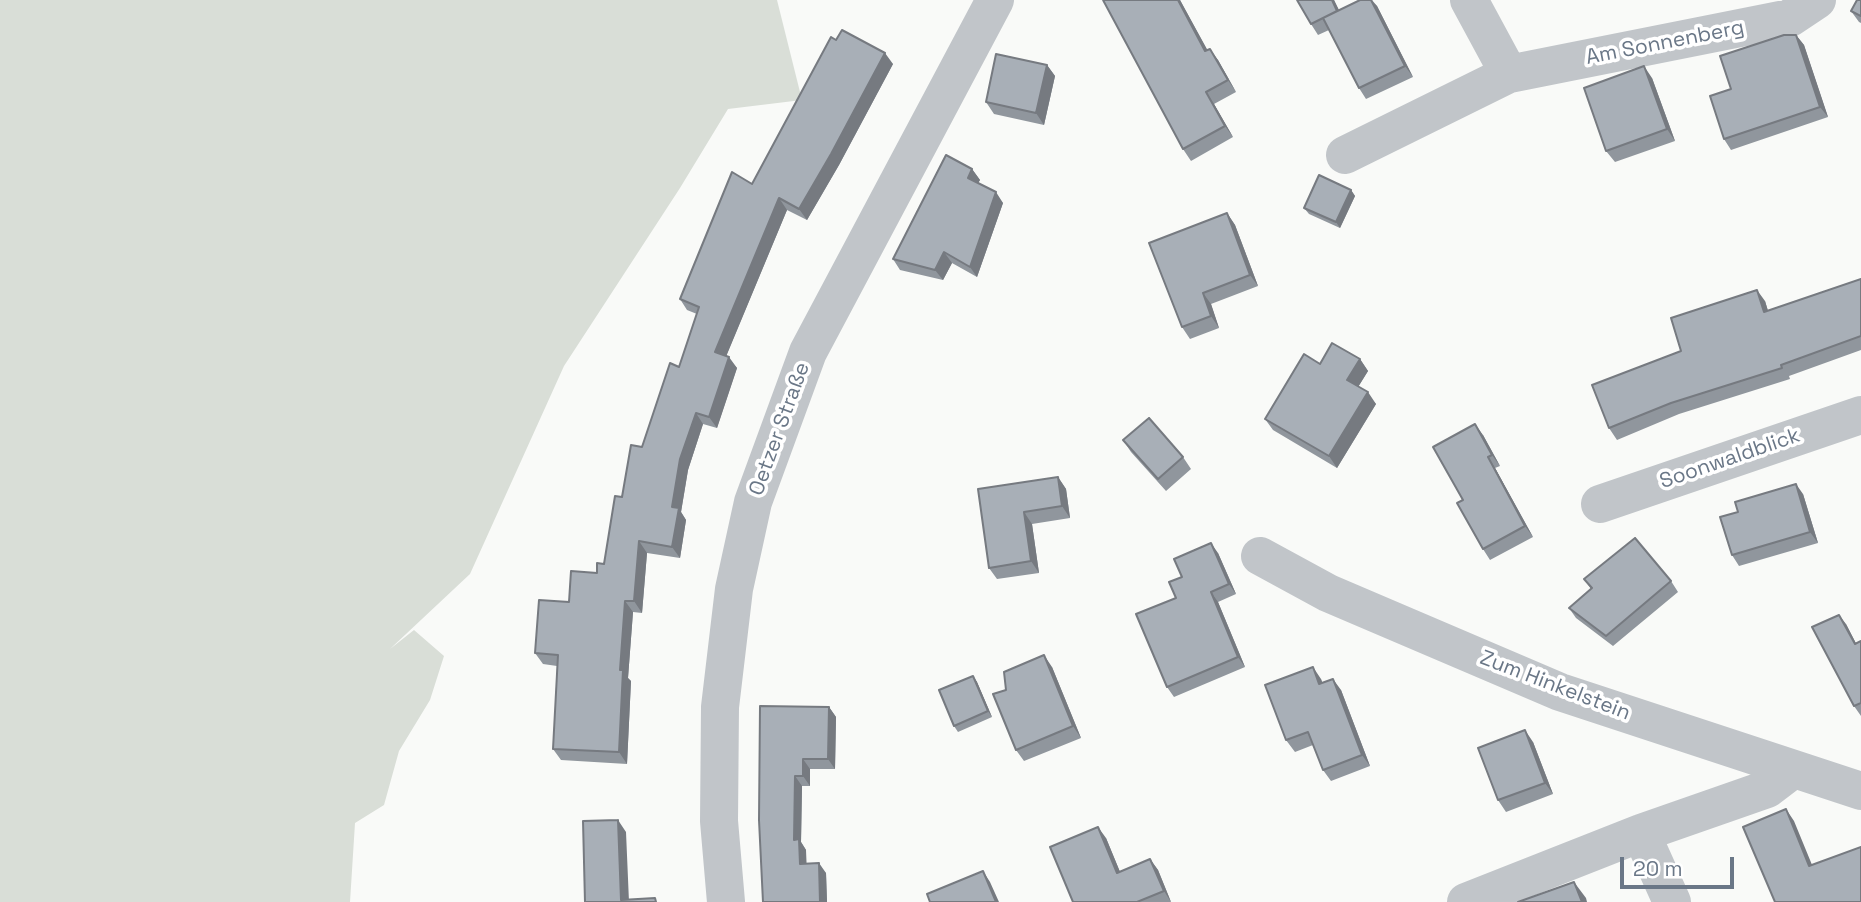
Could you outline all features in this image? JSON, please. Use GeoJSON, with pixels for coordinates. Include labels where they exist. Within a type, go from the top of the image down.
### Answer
{"type":"FeatureCollection","features":[{"type":"Feature","properties":{"kind":"street","name":"Oetzer Straße"},"geometry":{"type":"LineString","coordinates":[[726,902],[719,821],[720,707],[734,589],[753,502],[808,352],[995,0]]}},
{"type":"Feature","properties":{"kind":"street"},"geometry":{"type":"LineString","coordinates":[[1469,0],[1509,74]]}},
{"type":"Feature","properties":{"kind":"street","name":"Am Sonnenberg"},"geometry":{"type":"LineString","coordinates":[[1345,155],[1509,74],[1790,18],[1816,0]]}},
{"type":"Feature","properties":{"kind":"street","name":"Soonwaldblick"},"geometry":{"type":"LineString","coordinates":[[1600,504],[1861,415]]}},
{"type":"Feature","properties":{"kind":"street","name":"Zum Hinkelstein"},"geometry":{"type":"LineString","coordinates":[[1260,556],[1328,593],[1560,692],[1861,792]]}},
{"type":"Feature","properties":{"kind":"street"},"geometry":{"type":"LineString","coordinates":[[1466,902],[1641,833],[1767,789],[1792,770]]}},
{"type":"Feature","properties":{"kind":"street"},"geometry":{"type":"LineString","coordinates":[[1641,833],[1672,902]]}},
{"type":"Feature","properties":{"kind":"shaded area"},"geometry":{"type":"Polygon","coordinates":[[[0,0],[777,0],[802,100],[728,109],[564,366],[470,574],[390,649],[414,630],[444,656],[430,700],[399,751],[384,805],[355,823],[350,902],[0,902],[0,0]]]}},
{"type":"Feature","properties":{"kind":"building"},"geometry":{"type":"Polygon","coordinates":[[[1103,0],[1178,0],[1205,51],[1210,49],[1228,80],[1206,92],[1225,126],[1183,149],[1103,0]]]}},
{"type":"Feature","properties":{"kind":"building"},"geometry":{"type":"Polygon","coordinates":[[[1297,0],[1332,0],[1337,11],[1311,24],[1297,0]]]}},
{"type":"Feature","properties":{"kind":"building"},"geometry":{"type":"Polygon","coordinates":[[[1360,0],[1371,0],[1405,66],[1359,88],[1323,18],[1360,0]]]}},
{"type":"Feature","properties":{"kind":"building"},"geometry":{"type":"Polygon","coordinates":[[[1857,0],[1861,0],[1861,16],[1851,11],[1857,0]]]}},
{"type":"Feature","properties":{"kind":"building"},"geometry":{"type":"Polygon","coordinates":[[[842,30],[885,53],[799,209],[779,198],[715,352],[729,357],[709,417],[696,413],[680,459],[672,507],[679,508],[672,547],[639,541],[634,601],[625,601],[620,670],[623,670],[619,752],[553,749],[558,655],[535,653],[539,600],[569,602],[571,571],[597,573],[597,563],[604,564],[615,496],[622,497],[631,445],[642,447],[670,363],[679,367],[699,307],[680,299],[732,172],[752,184],[831,37],[836,40],[842,30]]]}},
{"type":"Feature","properties":{"kind":"building"},"geometry":{"type":"Polygon","coordinates":[[[1784,35],[1796,35],[1820,107],[1724,139],[1710,96],[1731,89],[1720,56],[1784,35]]]}},
{"type":"Feature","properties":{"kind":"building"},"geometry":{"type":"Polygon","coordinates":[[[996,54],[1047,65],[1036,113],[986,102],[996,54]]]}},
{"type":"Feature","properties":{"kind":"building"},"geometry":{"type":"Polygon","coordinates":[[[1644,66],[1667,129],[1606,151],[1584,88],[1644,66]]]}},
{"type":"Feature","properties":{"kind":"building"},"geometry":{"type":"Polygon","coordinates":[[[946,155],[972,169],[968,178],[996,192],[970,267],[944,252],[935,270],[893,259],[946,155]]]}},
{"type":"Feature","properties":{"kind":"building"},"geometry":{"type":"Polygon","coordinates":[[[1319,175],[1351,190],[1336,222],[1304,208],[1319,175]]]}},
{"type":"Feature","properties":{"kind":"building"},"geometry":{"type":"Polygon","coordinates":[[[1227,213],[1250,275],[1203,293],[1211,316],[1182,327],[1149,243],[1227,213]]]}},
{"type":"Feature","properties":{"kind":"building"},"geometry":{"type":"Polygon","coordinates":[[[1861,279],[1861,336],[1781,365],[1782,368],[1671,403],[1609,428],[1592,385],[1681,351],[1671,318],[1757,290],[1764,312],[1861,279]]]}},
{"type":"Feature","properties":{"kind":"building"},"geometry":{"type":"Polygon","coordinates":[[[1332,343],[1360,359],[1347,380],[1368,392],[1329,456],[1265,419],[1304,354],[1320,364],[1332,343]]]}},
{"type":"Feature","properties":{"kind":"building"},"geometry":{"type":"Polygon","coordinates":[[[1149,418],[1183,457],[1158,479],[1123,440],[1149,418]]]}},
{"type":"Feature","properties":{"kind":"building"},"geometry":{"type":"Polygon","coordinates":[[[1475,424],[1492,455],[1488,457],[1525,526],[1483,549],[1457,503],[1463,500],[1433,447],[1475,424]]]}},
{"type":"Feature","properties":{"kind":"building"},"geometry":{"type":"Polygon","coordinates":[[[1058,477],[1062,506],[1024,512],[1031,561],[989,568],[978,489],[1058,477]]]}},
{"type":"Feature","properties":{"kind":"building"},"geometry":{"type":"Polygon","coordinates":[[[1796,484],[1810,532],[1732,555],[1720,517],[1738,512],[1735,502],[1796,484]]]}},
{"type":"Feature","properties":{"kind":"building"},"geometry":{"type":"Polygon","coordinates":[[[1635,538],[1671,581],[1606,636],[1569,608],[1592,588],[1584,579],[1635,538]]]}},
{"type":"Feature","properties":{"kind":"building"},"geometry":{"type":"Polygon","coordinates":[[[1211,543],[1229,584],[1211,592],[1238,657],[1167,687],[1136,614],[1176,598],[1169,582],[1182,577],[1174,559],[1211,543]]]}},
{"type":"Feature","properties":{"kind":"building"},"geometry":{"type":"Polygon","coordinates":[[[1839,615],[1855,644],[1861,641],[1861,703],[1854,706],[1812,627],[1839,615]]]}},
{"type":"Feature","properties":{"kind":"building"},"geometry":{"type":"Polygon","coordinates":[[[1044,655],[1073,726],[1016,750],[993,694],[1006,690],[1004,672],[1044,655]]]}},
{"type":"Feature","properties":{"kind":"building"},"geometry":{"type":"Polygon","coordinates":[[[1313,667],[1319,684],[1333,679],[1362,755],[1323,770],[1308,732],[1286,740],[1265,685],[1313,667]]]}},
{"type":"Feature","properties":{"kind":"building"},"geometry":{"type":"Polygon","coordinates":[[[973,676],[988,711],[954,726],[939,690],[973,676]]]}},
{"type":"Feature","properties":{"kind":"building"},"geometry":{"type":"Polygon","coordinates":[[[760,706],[829,707],[828,759],[803,759],[803,776],[795,776],[794,840],[799,839],[800,864],[819,863],[820,902],[763,902],[759,820],[760,706]]]}},
{"type":"Feature","properties":{"kind":"building"},"geometry":{"type":"Polygon","coordinates":[[[1525,730],[1545,783],[1498,800],[1478,748],[1525,730]]]}},
{"type":"Feature","properties":{"kind":"building"},"geometry":{"type":"Polygon","coordinates":[[[1786,809],[1809,866],[1861,847],[1861,902],[1775,902],[1743,827],[1786,809]]]}},
{"type":"Feature","properties":{"kind":"building"},"geometry":{"type":"Polygon","coordinates":[[[618,820],[621,900],[655,898],[656,902],[585,902],[583,821],[618,820]]]}},
{"type":"Feature","properties":{"kind":"building"},"geometry":{"type":"Polygon","coordinates":[[[1098,827],[1117,873],[1150,859],[1164,891],[1137,902],[1073,902],[1050,847],[1098,827]]]}},
{"type":"Feature","properties":{"kind":"building"},"geometry":{"type":"Polygon","coordinates":[[[983,871],[996,902],[930,902],[927,894],[983,871]]]}},
{"type":"Feature","properties":{"kind":"building"},"geometry":{"type":"Polygon","coordinates":[[[1574,882],[1582,902],[1518,902],[1574,882]]]}}]}
